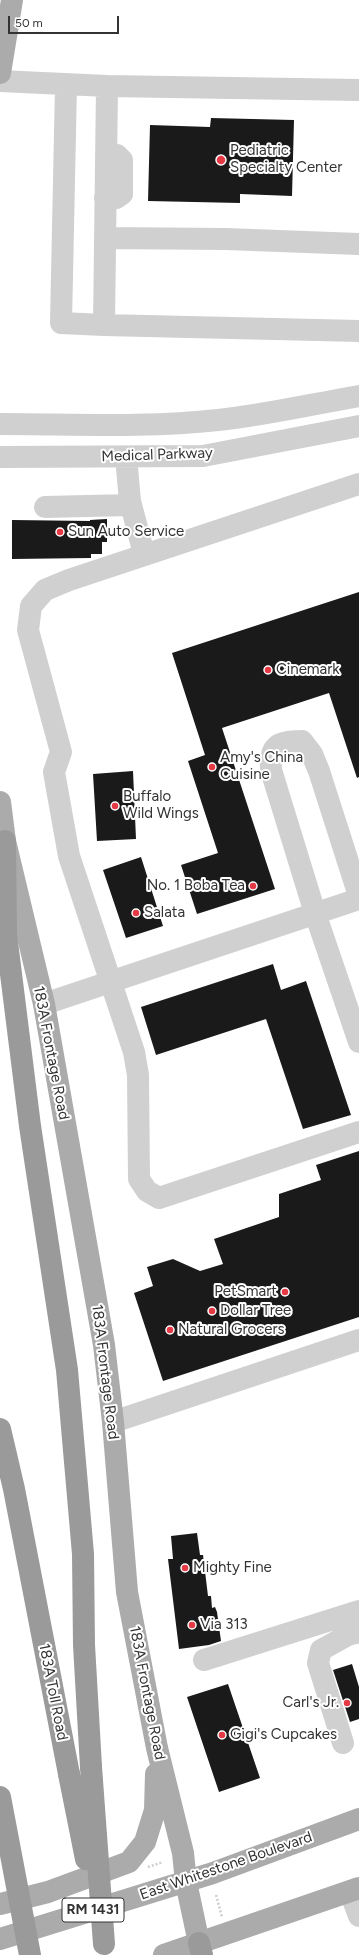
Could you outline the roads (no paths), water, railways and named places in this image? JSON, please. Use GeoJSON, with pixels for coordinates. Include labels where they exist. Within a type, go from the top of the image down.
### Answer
{"type":"FeatureCollection","features":[{"type":"Feature","properties":{"kind":"highway"},"geometry":{"type":"LineString","coordinates":[[5,841],[6,934],[30,1126],[67,1370],[83,1554],[84,1645],[91,1767],[105,1950]]}},
{"type":"Feature","properties":{"kind":"highway","name":"183A Toll Road"},"geometry":{"type":"LineString","coordinates":[[0,1429],[14,1489],[69,1774],[105,1950]]}},
{"type":"Feature","properties":{"kind":"highway"},"geometry":{"type":"LineString","coordinates":[[0,1797],[30,1955]]}},
{"type":"Feature","properties":{"kind":"main road"},"geometry":{"type":"LineString","coordinates":[[0,73],[12,0]]}},
{"type":"Feature","properties":{"kind":"main road","name":"183A Frontage Road"},"geometry":{"type":"LineString","coordinates":[[0,802],[5,841],[44,1004],[104,1345],[113,1422],[127,1592],[157,1748],[183,1854],[186,1882],[200,1949]]}},
{"type":"Feature","properties":{"kind":"main road"},"geometry":{"type":"LineString","coordinates":[[0,1904],[48,1892],[129,1862],[145,1842],[155,1810],[157,1748]]}},
{"type":"Feature","properties":{"kind":"main road","name":"East Whitestone Boulevard"},"geometry":{"type":"LineString","coordinates":[[0,1939],[186,1882],[359,1820]]}},
{"type":"Feature","properties":{"kind":"main road"},"geometry":{"type":"LineString","coordinates":[[164,1955],[200,1949],[354,1890]]}},
{"type":"Feature","properties":{"kind":"street"},"geometry":{"type":"LineString","coordinates":[[0,82],[107,86],[359,90]]}},
{"type":"Feature","properties":{"kind":"street"},"geometry":{"type":"LineString","coordinates":[[66,85],[61,323],[359,331]]}},
{"type":"Feature","properties":{"kind":"street"},"geometry":{"type":"LineString","coordinates":[[104,325],[107,86]]}},
{"type":"Feature","properties":{"kind":"street"},"geometry":{"type":"LineString","coordinates":[[105,238],[273,240],[359,244]]}},
{"type":"Feature","properties":{"kind":"street","name":"Medical Parkway"},"geometry":{"type":"LineString","coordinates":[[0,424],[170,424],[219,420],[275,412],[359,396]]}},
{"type":"Feature","properties":{"kind":"street","name":"Medical Parkway"},"geometry":{"type":"LineString","coordinates":[[0,458],[203,456],[359,426]]}},
{"type":"Feature","properties":{"kind":"street"},"geometry":{"type":"LineString","coordinates":[[126,457],[131,505],[144,554]]}},
{"type":"Feature","properties":{"kind":"street"},"geometry":{"type":"LineString","coordinates":[[359,484],[144,554],[69,580],[46,590],[31,606],[28,630],[62,752],[54,772],[69,856],[134,1052],[138,1075],[139,1179],[147,1192],[159,1198],[359,1132]]}},
{"type":"Feature","properties":{"kind":"street"},"geometry":{"type":"LineString","coordinates":[[46,507],[131,505]]}},
{"type":"Feature","properties":{"kind":"street"},"geometry":{"type":"LineString","coordinates":[[44,1004],[315,913],[359,897],[319,771],[312,754],[302,741],[287,741],[275,747],[270,756],[271,770],[315,913],[359,1042]]}},
{"type":"Feature","properties":{"kind":"street"},"geometry":{"type":"LineString","coordinates":[[113,1422],[359,1340]]}},
{"type":"Feature","properties":{"kind":"street"},"geometry":{"type":"LineString","coordinates":[[204,1660],[359,1611]]}},
{"type":"Feature","properties":{"kind":"street"},"geometry":{"type":"LineString","coordinates":[[343,1743],[318,1663],[321,1650],[348,1635],[359,1632]]}},
{"type":"Feature","properties":{"kind":"street"},"geometry":{"type":"LineString","coordinates":[[354,1890],[359,1916]]}},
{"type":"Feature","properties":{"kind":"place","name":"Pediatric Specialty Center"},"geometry":{"type":"Point","coordinates":[221,160]}},
{"type":"Feature","properties":{"kind":"place","name":"Sun Auto Service"},"geometry":{"type":"Point","coordinates":[60,532]}},
{"type":"Feature","properties":{"kind":"place","name":"Cinemark"},"geometry":{"type":"Point","coordinates":[268,670]}},
{"type":"Feature","properties":{"kind":"place","name":"Amy's China Cuisine"},"geometry":{"type":"Point","coordinates":[212,767]}},
{"type":"Feature","properties":{"kind":"place","name":"Buffalo Wild Wings"},"geometry":{"type":"Point","coordinates":[115,806]}},
{"type":"Feature","properties":{"kind":"place","name":"No. 1 Boba Tea"},"geometry":{"type":"Point","coordinates":[253,886]}},
{"type":"Feature","properties":{"kind":"place","name":"Salata"},"geometry":{"type":"Point","coordinates":[136,913]}},
{"type":"Feature","properties":{"kind":"place","name":"PetSmart"},"geometry":{"type":"Point","coordinates":[285,1292]}},
{"type":"Feature","properties":{"kind":"place","name":"Dollar Tree"},"geometry":{"type":"Point","coordinates":[212,1311]}},
{"type":"Feature","properties":{"kind":"place","name":"Natural Grocers"},"geometry":{"type":"Point","coordinates":[170,1330]}},
{"type":"Feature","properties":{"kind":"place","name":"Mighty Fine"},"geometry":{"type":"Point","coordinates":[185,1568]}},
{"type":"Feature","properties":{"kind":"place","name":"Via 313"},"geometry":{"type":"Point","coordinates":[192,1625]}},
{"type":"Feature","properties":{"kind":"place","name":"Carl's Jr."},"geometry":{"type":"Point","coordinates":[347,1703]}},
{"type":"Feature","properties":{"kind":"place","name":"Gigi's Cupcakes"},"geometry":{"type":"Point","coordinates":[222,1735]}}]}
